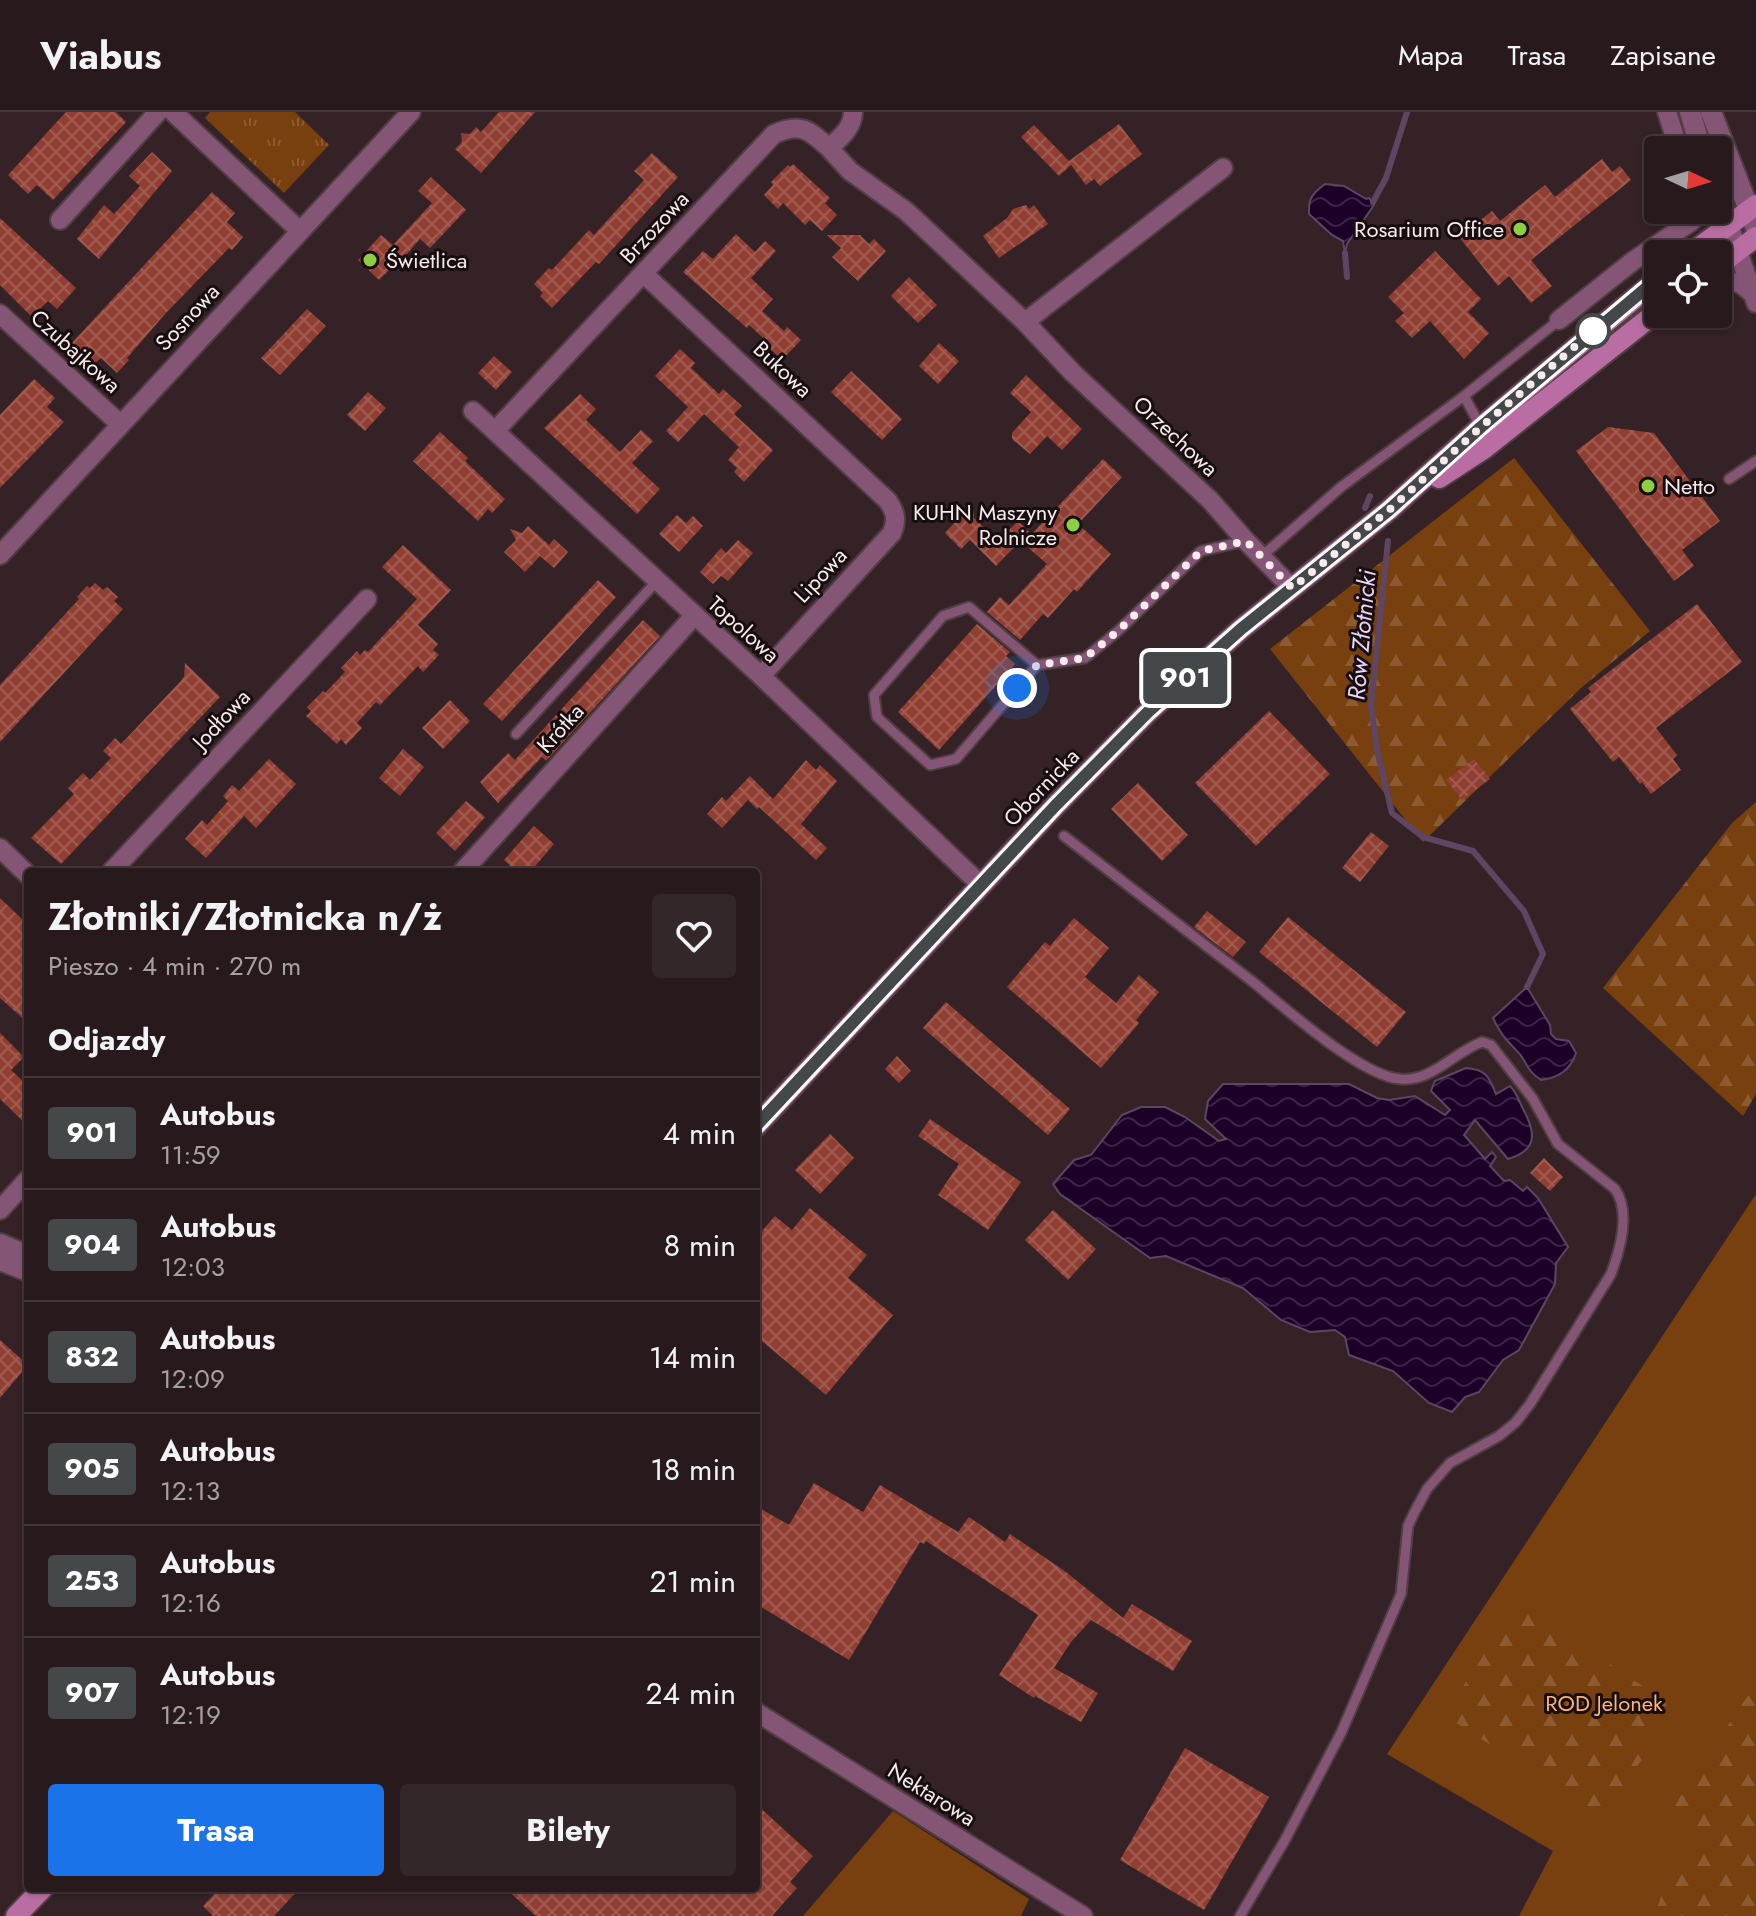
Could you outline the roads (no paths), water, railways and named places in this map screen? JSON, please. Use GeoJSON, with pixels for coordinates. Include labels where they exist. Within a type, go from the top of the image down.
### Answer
{"type":"FeatureCollection","features":[{"type":"Feature","properties":{"kind":"main road"},"geometry":{"type":"LineString","coordinates":[[1709,240],[1727,226],[1754,215]]}},
{"type":"Feature","properties":{"kind":"main road"},"geometry":{"type":"LineString","coordinates":[[1732,256],[1756,237]]}},
{"type":"Feature","properties":{"kind":"main road","name":"Obornicka"},"geometry":{"type":"LineString","coordinates":[[760,1122],[1148,712],[1644,291]]}},
{"type":"Feature","properties":{"kind":"main road","name":"Obornicka"},"geometry":{"type":"LineString","coordinates":[[1389,510],[1485,448],[1644,322]]}},
{"type":"Feature","properties":{"kind":"main road"},"geometry":{"type":"LineString","coordinates":[[16,1916],[39,1892]]}},
{"type":"Feature","properties":{"kind":"street"},"geometry":{"type":"LineString","coordinates":[[60,220],[158,112]]}},
{"type":"Feature","properties":{"kind":"street"},"geometry":{"type":"LineString","coordinates":[[173,112],[300,231]]}},
{"type":"Feature","properties":{"kind":"street","name":"Sosnowa"},"geometry":{"type":"LineString","coordinates":[[0,555],[411,112]]}},
{"type":"Feature","properties":{"kind":"street"},"geometry":{"type":"LineString","coordinates":[[829,148],[846,131],[853,112]]}},
{"type":"Feature","properties":{"kind":"street"},"geometry":{"type":"LineString","coordinates":[[1667,112],[1675,136]]}},
{"type":"Feature","properties":{"kind":"street"},"geometry":{"type":"LineString","coordinates":[[1690,112],[1697,136]]}},
{"type":"Feature","properties":{"kind":"street"},"geometry":{"type":"LineString","coordinates":[[1711,112],[1721,136]]}},
{"type":"Feature","properties":{"kind":"street","name":"Brzozowa"},"geometry":{"type":"LineString","coordinates":[[495,431],[774,134],[802,128],[829,148]]}},
{"type":"Feature","properties":{"kind":"street","name":"Orzechowa"},"geometry":{"type":"LineString","coordinates":[[829,148],[850,171],[906,211],[1025,322],[1073,373],[1210,500],[1292,588]]}},
{"type":"Feature","properties":{"kind":"street"},"geometry":{"type":"LineString","coordinates":[[1732,157],[1756,172]]}},
{"type":"Feature","properties":{"kind":"street"},"geometry":{"type":"LineString","coordinates":[[1732,163],[1754,215]]}},
{"type":"Feature","properties":{"kind":"street"},"geometry":{"type":"LineString","coordinates":[[1025,322],[1223,168]]}},
{"type":"Feature","properties":{"kind":"street"},"geometry":{"type":"LineString","coordinates":[[1559,320],[1633,261],[1688,224]]}},
{"type":"Feature","properties":{"kind":"street"},"geometry":{"type":"LineString","coordinates":[[1727,226],[1754,298]]}},
{"type":"Feature","properties":{"kind":"street","name":"Bukowa"},"geometry":{"type":"LineString","coordinates":[[644,274],[888,501]]}},
{"type":"Feature","properties":{"kind":"street"},"geometry":{"type":"LineString","coordinates":[[1732,282],[1740,283],[1754,298]]}},
{"type":"Feature","properties":{"kind":"street","name":"Czubajkowa"},"geometry":{"type":"LineString","coordinates":[[0,314],[120,424]]}},
{"type":"Feature","properties":{"kind":"street","name":"Topolowa"},"geometry":{"type":"LineString","coordinates":[[473,411],[761,676],[981,885]]}},
{"type":"Feature","properties":{"kind":"street","name":"Lipowa"},"geometry":{"type":"LineString","coordinates":[[761,676],[892,533],[896,521],[888,501]]}},
{"type":"Feature","properties":{"kind":"street","name":"Jodłowa"},"geometry":{"type":"LineString","coordinates":[[115,868],[367,599]]}},
{"type":"Feature","properties":{"kind":"street","name":"Krótka"},"geometry":{"type":"LineString","coordinates":[[466,868],[694,616]]}},
{"type":"Feature","properties":{"kind":"street"},"geometry":{"type":"LineString","coordinates":[[0,848],[24,871]]}},
{"type":"Feature","properties":{"kind":"street"},"geometry":{"type":"LineString","coordinates":[[0,1210],[24,1183]]}},
{"type":"Feature","properties":{"kind":"street"},"geometry":{"type":"LineString","coordinates":[[0,1243],[24,1257]]}},
{"type":"Feature","properties":{"kind":"street"},"geometry":{"type":"LineString","coordinates":[[0,1261],[24,1270]]}},
{"type":"Feature","properties":{"kind":"street","name":"Nektarowa"},"geometry":{"type":"LineString","coordinates":[[760,1714],[1083,1916]]}},
{"type":"Feature","properties":{"kind":"lane"},"geometry":{"type":"LineString","coordinates":[[1261,557],[1341,487],[1464,396],[1559,320]]}},
{"type":"Feature","properties":{"kind":"lane"},"geometry":{"type":"LineString","coordinates":[[1464,396],[1481,427]]}},
{"type":"Feature","properties":{"kind":"lane"},"geometry":{"type":"LineString","coordinates":[[1729,479],[1756,461]]}},
{"type":"Feature","properties":{"kind":"lane"},"geometry":{"type":"LineString","coordinates":[[1037,665],[969,607],[943,616],[874,695],[877,717],[930,765],[956,759],[1037,665],[1085,658],[1118,631],[1201,551],[1246,541]]}},
{"type":"Feature","properties":{"kind":"lane"},"geometry":{"type":"LineString","coordinates":[[516,734],[656,582]]}},
{"type":"Feature","properties":{"kind":"lane"},"geometry":{"type":"LineString","coordinates":[[1064,836],[1320,1035],[1386,1077],[1414,1079],[1456,1058],[1470,1046],[1482,1042],[1491,1045],[1533,1099],[1558,1144],[1615,1189],[1622,1199],[1624,1211],[1611,1274],[1530,1404],[1516,1422],[1499,1436],[1450,1463],[1427,1489],[1408,1526],[1401,1594],[1341,1733],[1285,1840],[1240,1916]]}},
{"type":"Feature","properties":{"kind":"water"},"geometry":{"type":"Polygon","coordinates":[[[1325,184],[1344,186],[1369,198],[1374,205],[1347,244],[1345,253],[1343,241],[1309,214],[1312,196],[1325,184]]]}},
{"type":"Feature","properties":{"kind":"water"},"geometry":{"type":"Polygon","coordinates":[[[1527,987],[1550,1025],[1551,1034],[1556,1039],[1569,1041],[1576,1053],[1567,1068],[1547,1079],[1541,1080],[1532,1072],[1503,1036],[1493,1018],[1527,987]]]}},
{"type":"Feature","properties":{"kind":"water"},"geometry":{"type":"Polygon","coordinates":[[[1466,1068],[1486,1075],[1496,1094],[1510,1086],[1527,1118],[1532,1140],[1525,1151],[1508,1159],[1475,1120],[1464,1135],[1485,1159],[1492,1152],[1496,1157],[1490,1166],[1504,1181],[1510,1180],[1523,1191],[1527,1187],[1538,1198],[1568,1247],[1556,1263],[1555,1284],[1519,1350],[1503,1360],[1479,1392],[1465,1397],[1452,1412],[1429,1403],[1393,1371],[1349,1355],[1345,1337],[1335,1330],[1310,1332],[1281,1320],[1243,1288],[1166,1256],[1150,1258],[1060,1194],[1053,1184],[1074,1160],[1091,1155],[1122,1115],[1141,1107],[1165,1107],[1219,1141],[1226,1139],[1205,1119],[1208,1101],[1223,1084],[1349,1084],[1377,1098],[1389,1100],[1415,1096],[1445,1115],[1450,1110],[1431,1091],[1435,1081],[1466,1068]]]}},
{"type":"Feature","properties":{"kind":"waterway","name":"Rów Złotnicki"},"geometry":{"type":"LineString","coordinates":[[1373,202],[1386,178],[1407,112]]}},
{"type":"Feature","properties":{"kind":"waterway","name":"Rów Złotnicki"},"geometry":{"type":"LineString","coordinates":[[1345,253],[1347,277]]}},
{"type":"Feature","properties":{"kind":"waterway","name":"Rów Złotnicki"},"geometry":{"type":"LineString","coordinates":[[1365,508],[1370,496]]}},
{"type":"Feature","properties":{"kind":"waterway","name":"Rów Złotnicki"},"geometry":{"type":"LineString","coordinates":[[1388,541],[1371,705],[1377,750],[1392,813],[1423,837],[1473,851],[1524,911],[1543,954],[1527,987]]}},
{"type":"Feature","properties":{"kind":"place","name":"Rosarium Office"},"geometry":{"type":"Point","coordinates":[1520,229]}},
{"type":"Feature","properties":{"kind":"place","name":"Świetlica"},"geometry":{"type":"Point","coordinates":[370,260]}},
{"type":"Feature","properties":{"kind":"place","name":"Netto"},"geometry":{"type":"Point","coordinates":[1648,486]}},
{"type":"Feature","properties":{"kind":"place","name":"KUHN Maszyny Rolnicze"},"geometry":{"type":"Point","coordinates":[1073,525]}},
{"type":"Feature","properties":{"kind":"park label","name":"ROD Jelonek"},"geometry":{"type":"Point","coordinates":[1604,1703]}}]}
